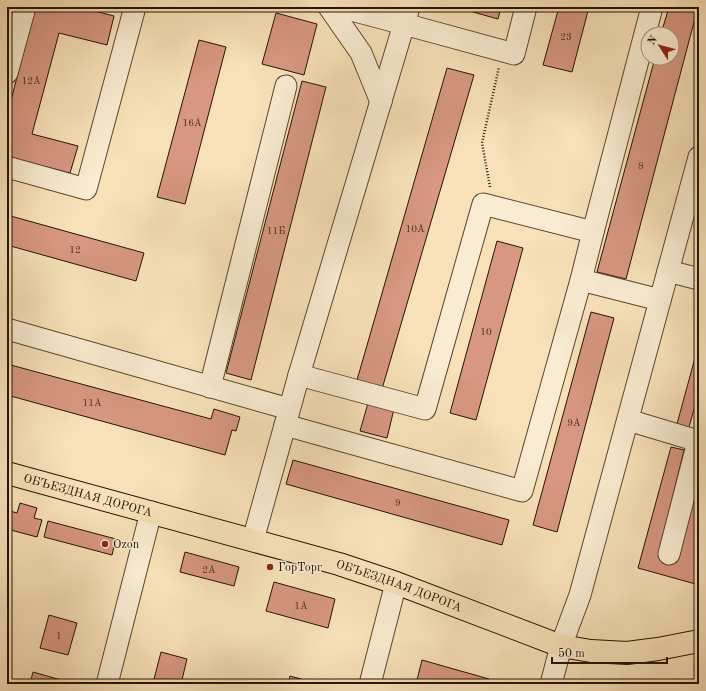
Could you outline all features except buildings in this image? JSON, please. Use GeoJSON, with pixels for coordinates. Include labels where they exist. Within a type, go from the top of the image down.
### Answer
{"type":"FeatureCollection","features":[{"type":"Feature","properties":{"kind":"main road","name":"ОБЪЕЗДНАЯ ДОРОГА"},"geometry":{"type":"LineString","coordinates":[[7,473],[339,564],[396,583],[561,646],[591,651],[627,652],[658,649],[699,641]]}},
{"type":"Feature","properties":{"kind":"street"},"geometry":{"type":"LineString","coordinates":[[7,73],[25,7]]}},
{"type":"Feature","properties":{"kind":"street"},"geometry":{"type":"LineString","coordinates":[[7,167],[86,189],[135,7]]}},
{"type":"Feature","properties":{"kind":"street"},"geometry":{"type":"LineString","coordinates":[[329,7],[361,53],[381,102]]}},
{"type":"Feature","properties":{"kind":"street"},"geometry":{"type":"LineString","coordinates":[[340,7],[407,16],[514,54],[526,7]]}},
{"type":"Feature","properties":{"kind":"street"},"geometry":{"type":"LineString","coordinates":[[7,329],[210,387],[287,417],[522,492],[581,280],[652,7]]}},
{"type":"Feature","properties":{"kind":"street"},"geometry":{"type":"LineString","coordinates":[[253,540],[299,375],[407,16]]}},
{"type":"Feature","properties":{"kind":"street"},"geometry":{"type":"LineString","coordinates":[[210,387],[286,86]]}},
{"type":"Feature","properties":{"kind":"street"},"geometry":{"type":"LineString","coordinates":[[551,684],[561,646],[580,595],[699,157]]}},
{"type":"Feature","properties":{"kind":"street"},"geometry":{"type":"LineString","coordinates":[[299,375],[425,409],[483,204],[593,232]]}},
{"type":"Feature","properties":{"kind":"street"},"geometry":{"type":"LineString","coordinates":[[668,271],[699,279]]}},
{"type":"Feature","properties":{"kind":"street"},"geometry":{"type":"LineString","coordinates":[[581,280],[660,300]]}},
{"type":"Feature","properties":{"kind":"street"},"geometry":{"type":"LineString","coordinates":[[628,420],[698,440],[669,554]]}},
{"type":"Feature","properties":{"kind":"street"},"geometry":{"type":"LineString","coordinates":[[108,684],[151,512]]}},
{"type":"Feature","properties":{"kind":"street"},"geometry":{"type":"LineString","coordinates":[[370,684],[396,583]]}},
{"type":"Feature","properties":{"kind":"path"},"geometry":{"type":"LineString","coordinates":[[494,207],[482,143],[503,51]]}},
{"type":"Feature","properties":{"kind":"place","name":"Ozon"},"geometry":{"type":"Point","coordinates":[105,544]}},
{"type":"Feature","properties":{"kind":"place","name":"ГорТорг"},"geometry":{"type":"Point","coordinates":[270,567]}}]}
